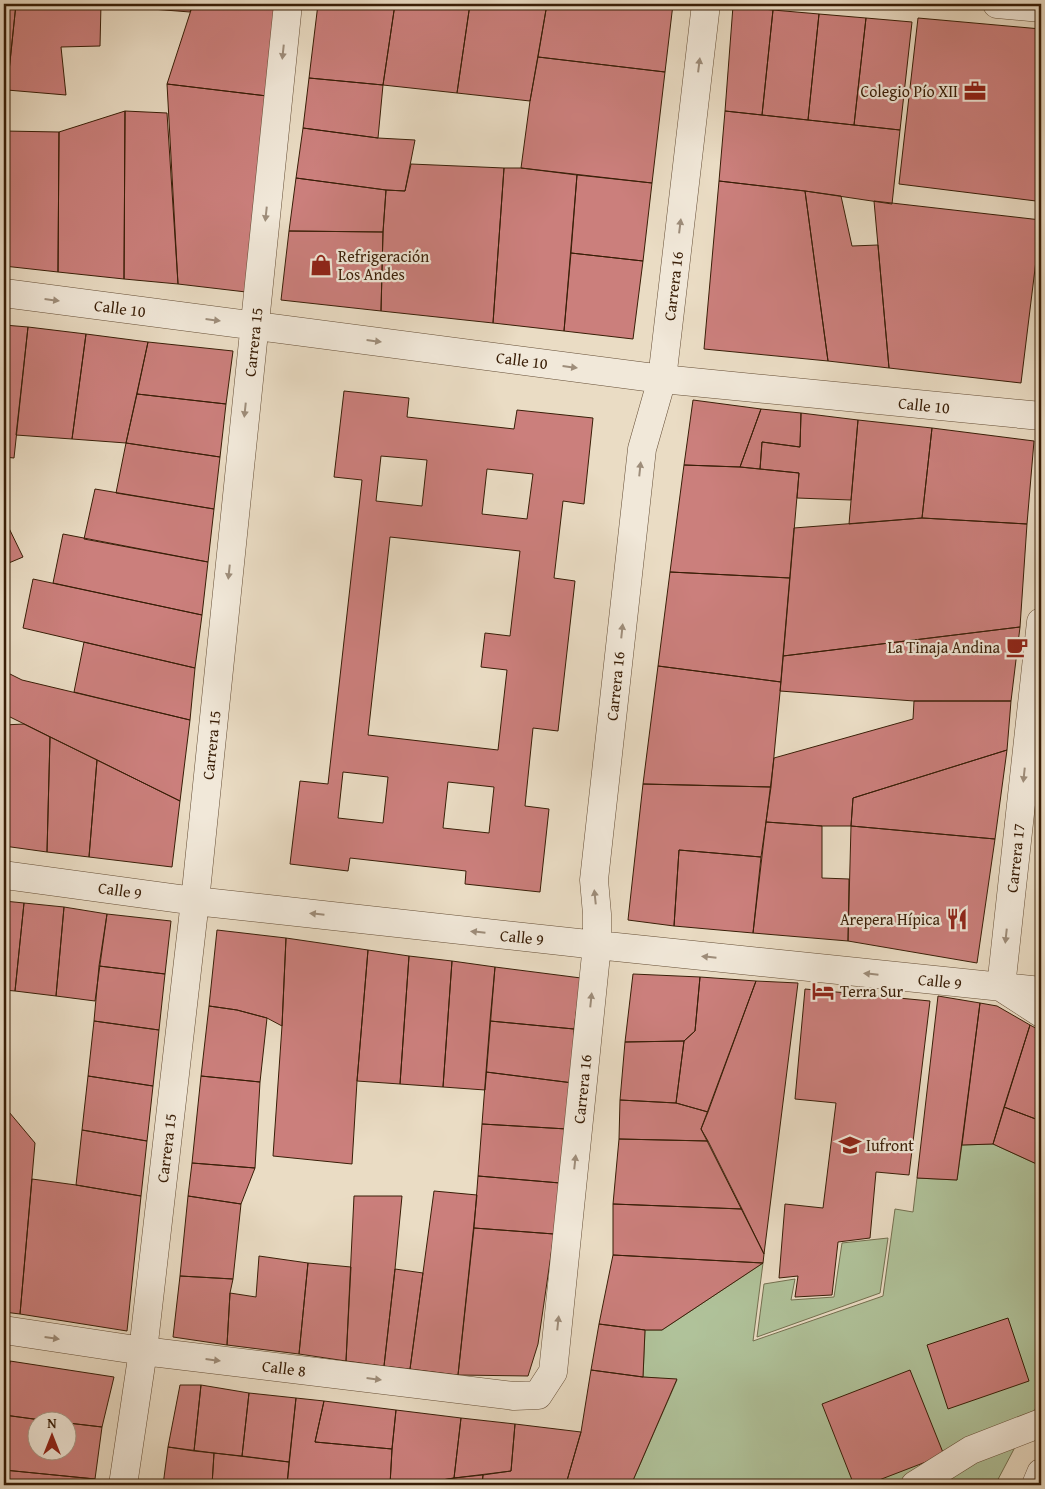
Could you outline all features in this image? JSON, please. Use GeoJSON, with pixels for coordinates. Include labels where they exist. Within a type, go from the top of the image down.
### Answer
{"type":"FeatureCollection","features":[{"type":"Feature","properties":{"kind":"street","name":"Carrera 15"},"geometry":{"type":"LineString","coordinates":[[123,1485],[142,1351],[195,900],[288,4]]}},
{"type":"Feature","properties":{"kind":"street","name":"Carrera 16"},"geometry":{"type":"LineString","coordinates":[[553,1372],[597,946],[594,880],[642,449],[662,379],[706,4]]}},
{"type":"Feature","properties":{"kind":"street"},"geometry":{"type":"LineString","coordinates":[[997,4],[1041,8]]}},
{"type":"Feature","properties":{"kind":"street","name":"Calle 10"},"geometry":{"type":"LineString","coordinates":[[4,294],[662,379],[1041,416]]}},
{"type":"Feature","properties":{"kind":"street","name":"Carrera 17"},"geometry":{"type":"LineString","coordinates":[[1001,987],[1041,622]]}},
{"type":"Feature","properties":{"kind":"street","name":"Calle 9"},"geometry":{"type":"LineString","coordinates":[[4,875],[195,900],[597,946],[1041,991]]}},
{"type":"Feature","properties":{"kind":"street"},"geometry":{"type":"LineString","coordinates":[[1001,987],[1041,1013]]}},
{"type":"Feature","properties":{"kind":"street","name":"Calle 8"},"geometry":{"type":"LineString","coordinates":[[4,1330],[142,1351],[514,1396],[538,1394],[553,1372]]}},
{"type":"Feature","properties":{"kind":"street"},"geometry":{"type":"LineString","coordinates":[[915,1485],[972,1450],[1041,1423]]}},
{"type":"Feature","properties":{"kind":"street"},"geometry":{"type":"LineString","coordinates":[[1036,1485],[1041,1473]]}},
{"type":"Feature","properties":{"kind":"green space"},"geometry":{"type":"Polygon","coordinates":[[[993,1144],[1041,1166],[1041,1398],[995,1485],[631,1485],[677,1380],[643,1377],[645,1330],[662,1330],[763,1263],[753,1341],[883,1296],[895,1209],[913,1212],[917,1178],[957,1180],[962,1145],[993,1144]]]}},
{"type":"Feature","properties":{"kind":"green space"},"geometry":{"type":"Polygon","coordinates":[[[888,1238],[880,1293],[757,1337],[764,1284],[795,1279],[791,1300],[834,1297],[842,1243],[888,1238]]]}},
{"type":"Feature","properties":{"kind":"building"},"geometry":{"type":"Polygon","coordinates":[[[4,4],[16,4],[10,62],[4,62],[4,4]]]}},
{"type":"Feature","properties":{"kind":"building"},"geometry":{"type":"Polygon","coordinates":[[[16,4],[101,4],[100,46],[61,47],[66,95],[7,90],[16,4]]]}},
{"type":"Feature","properties":{"kind":"building"},"geometry":{"type":"Polygon","coordinates":[[[101,4],[193,4],[190,12],[101,4]]]}},
{"type":"Feature","properties":{"kind":"building"},"geometry":{"type":"Polygon","coordinates":[[[193,4],[277,4],[267,96],[167,84],[193,4]]]}},
{"type":"Feature","properties":{"kind":"building"},"geometry":{"type":"Polygon","coordinates":[[[318,4],[395,4],[383,85],[309,78],[318,4]]]}},
{"type":"Feature","properties":{"kind":"building"},"geometry":{"type":"Polygon","coordinates":[[[395,4],[470,4],[457,93],[383,85],[395,4]]]}},
{"type":"Feature","properties":{"kind":"building"},"geometry":{"type":"Polygon","coordinates":[[[470,4],[547,4],[530,101],[457,93],[470,4]]]}},
{"type":"Feature","properties":{"kind":"building"},"geometry":{"type":"Polygon","coordinates":[[[547,4],[673,4],[665,72],[538,57],[547,4]]]}},
{"type":"Feature","properties":{"kind":"building"},"geometry":{"type":"Polygon","coordinates":[[[733,6],[773,10],[762,115],[725,111],[733,6]]]}},
{"type":"Feature","properties":{"kind":"building"},"geometry":{"type":"Polygon","coordinates":[[[773,10],[819,14],[808,120],[762,115],[773,10]]]}},
{"type":"Feature","properties":{"kind":"building"},"geometry":{"type":"Polygon","coordinates":[[[819,14],[866,18],[854,125],[808,120],[819,14]]]}},
{"type":"Feature","properties":{"kind":"building"},"geometry":{"type":"Polygon","coordinates":[[[866,18],[912,22],[900,130],[854,125],[866,18]]]}},
{"type":"Feature","properties":{"kind":"building","name":"Colegio Pío XII"},"geometry":{"type":"Polygon","coordinates":[[[918,18],[1041,29],[1041,152],[1036,201],[899,184],[918,18]]]}},
{"type":"Feature","properties":{"kind":"building"},"geometry":{"type":"Polygon","coordinates":[[[538,57],[665,72],[652,183],[521,168],[538,57]]]}},
{"type":"Feature","properties":{"kind":"building"},"geometry":{"type":"Polygon","coordinates":[[[4,62],[10,62],[4,118],[4,62]]]}},
{"type":"Feature","properties":{"kind":"building"},"geometry":{"type":"Polygon","coordinates":[[[309,78],[383,85],[378,138],[303,128],[309,78]]]}},
{"type":"Feature","properties":{"kind":"building"},"geometry":{"type":"Polygon","coordinates":[[[167,84],[267,96],[246,292],[178,284],[167,84]]]}},
{"type":"Feature","properties":{"kind":"building"},"geometry":{"type":"Polygon","coordinates":[[[125,111],[124,279],[58,272],[59,132],[125,111]]]}},
{"type":"Feature","properties":{"kind":"building"},"geometry":{"type":"Polygon","coordinates":[[[125,111],[167,113],[178,284],[124,279],[125,111]]]}},
{"type":"Feature","properties":{"kind":"building"},"geometry":{"type":"Polygon","coordinates":[[[725,111],[900,130],[892,204],[719,181],[725,111]]]}},
{"type":"Feature","properties":{"kind":"building"},"geometry":{"type":"Polygon","coordinates":[[[303,128],[378,138],[415,140],[405,191],[296,178],[303,128]]]}},
{"type":"Feature","properties":{"kind":"building"},"geometry":{"type":"Polygon","coordinates":[[[4,131],[59,132],[58,272],[4,266],[4,131]]]}},
{"type":"Feature","properties":{"kind":"building"},"geometry":{"type":"Polygon","coordinates":[[[411,164],[504,168],[493,323],[381,311],[386,190],[405,191],[411,164]]]}},
{"type":"Feature","properties":{"kind":"building"},"geometry":{"type":"Polygon","coordinates":[[[504,168],[521,168],[577,175],[564,331],[493,323],[504,168]]]}},
{"type":"Feature","properties":{"kind":"building"},"geometry":{"type":"Polygon","coordinates":[[[577,175],[652,183],[643,261],[571,253],[577,175]]]}},
{"type":"Feature","properties":{"kind":"building"},"geometry":{"type":"Polygon","coordinates":[[[296,178],[386,190],[383,232],[289,231],[296,178]]]}},
{"type":"Feature","properties":{"kind":"building"},"geometry":{"type":"Polygon","coordinates":[[[719,181],[805,191],[828,361],[704,349],[719,181]]]}},
{"type":"Feature","properties":{"kind":"building"},"geometry":{"type":"Polygon","coordinates":[[[805,191],[841,196],[852,246],[878,245],[889,368],[828,361],[805,191]]]}},
{"type":"Feature","properties":{"kind":"building"},"geometry":{"type":"Polygon","coordinates":[[[874,201],[1041,220],[1021,383],[889,368],[874,201]]]}},
{"type":"Feature","properties":{"kind":"building"},"geometry":{"type":"Polygon","coordinates":[[[289,231],[383,232],[381,311],[281,300],[289,231]]]}},
{"type":"Feature","properties":{"kind":"building"},"geometry":{"type":"Polygon","coordinates":[[[571,253],[643,261],[633,339],[564,331],[571,253]]]}},
{"type":"Feature","properties":{"kind":"building"},"geometry":{"type":"Polygon","coordinates":[[[4,325],[28,327],[14,458],[4,457],[4,325]]]}},
{"type":"Feature","properties":{"kind":"building"},"geometry":{"type":"Polygon","coordinates":[[[28,327],[86,334],[72,439],[16,435],[28,327]]]}},
{"type":"Feature","properties":{"kind":"building"},"geometry":{"type":"Polygon","coordinates":[[[86,334],[148,342],[126,443],[72,439],[86,334]]]}},
{"type":"Feature","properties":{"kind":"building"},"geometry":{"type":"Polygon","coordinates":[[[148,342],[233,351],[226,404],[137,394],[148,342]]]}},
{"type":"Feature","properties":{"kind":"building"},"geometry":{"type":"Polygon","coordinates":[[[344,391],[409,398],[407,417],[514,429],[517,410],[593,418],[584,504],[563,501],[554,578],[575,581],[558,731],[533,728],[525,806],[549,809],[540,892],[465,884],[466,871],[350,858],[348,871],[290,864],[300,781],[328,784],[362,480],[334,477],[344,391]],[[381,456],[376,501],[422,506],[427,460],[381,456]],[[487,469],[482,514],[527,519],[533,474],[487,469]],[[390,537],[368,735],[498,750],[507,670],[481,667],[485,633],[510,636],[520,551],[390,537]],[[343,772],[338,818],[383,823],[388,777],[343,772]],[[448,782],[443,828],[489,833],[494,787],[448,782]]]}},
{"type":"Feature","properties":{"kind":"building"},"geometry":{"type":"Polygon","coordinates":[[[137,394],[226,404],[220,457],[126,443],[137,394]]]}},
{"type":"Feature","properties":{"kind":"building"},"geometry":{"type":"Polygon","coordinates":[[[693,400],[761,409],[740,467],[684,465],[693,400]]]}},
{"type":"Feature","properties":{"kind":"building"},"geometry":{"type":"Polygon","coordinates":[[[761,409],[801,413],[800,447],[762,442],[760,469],[740,467],[761,409]]]}},
{"type":"Feature","properties":{"kind":"building"},"geometry":{"type":"Polygon","coordinates":[[[801,413],[858,420],[851,500],[797,498],[799,473],[760,469],[762,442],[800,447],[801,413]]]}},
{"type":"Feature","properties":{"kind":"building"},"geometry":{"type":"Polygon","coordinates":[[[858,420],[932,428],[922,518],[849,524],[858,420]]]}},
{"type":"Feature","properties":{"kind":"building"},"geometry":{"type":"Polygon","coordinates":[[[932,428],[1034,441],[1027,524],[922,518],[932,428]]]}},
{"type":"Feature","properties":{"kind":"building"},"geometry":{"type":"Polygon","coordinates":[[[126,443],[220,457],[214,509],[116,493],[126,443]]]}},
{"type":"Feature","properties":{"kind":"building"},"geometry":{"type":"Polygon","coordinates":[[[684,465],[740,467],[799,473],[790,578],[670,572],[684,465]]]}},
{"type":"Feature","properties":{"kind":"building"},"geometry":{"type":"Polygon","coordinates":[[[95,489],[214,509],[208,562],[84,539],[95,489]]]}},
{"type":"Feature","properties":{"kind":"building"},"geometry":{"type":"Polygon","coordinates":[[[4,518],[23,557],[4,565],[4,518]]]}},
{"type":"Feature","properties":{"kind":"building"},"geometry":{"type":"Polygon","coordinates":[[[922,518],[1027,524],[1020,627],[783,656],[794,528],[922,518]]]}},
{"type":"Feature","properties":{"kind":"building"},"geometry":{"type":"Polygon","coordinates":[[[63,534],[208,562],[202,615],[53,583],[63,534]]]}},
{"type":"Feature","properties":{"kind":"building"},"geometry":{"type":"Polygon","coordinates":[[[670,572],[790,578],[781,682],[658,666],[670,572]]]}},
{"type":"Feature","properties":{"kind":"building"},"geometry":{"type":"Polygon","coordinates":[[[33,579],[202,615],[195,668],[23,628],[33,579]]]}},
{"type":"Feature","properties":{"kind":"building"},"geometry":{"type":"Polygon","coordinates":[[[1020,627],[1011,701],[914,701],[780,691],[783,656],[1020,627]]]}},
{"type":"Feature","properties":{"kind":"building"},"geometry":{"type":"Polygon","coordinates":[[[84,642],[195,668],[190,720],[74,692],[84,642]]]}},
{"type":"Feature","properties":{"kind":"building"},"geometry":{"type":"Polygon","coordinates":[[[658,666],[781,682],[771,787],[643,784],[658,666]]]}},
{"type":"Feature","properties":{"kind":"building"},"geometry":{"type":"Polygon","coordinates":[[[4,671],[22,680],[190,720],[180,801],[4,714],[4,671]]]}},
{"type":"Feature","properties":{"kind":"building"},"geometry":{"type":"Polygon","coordinates":[[[914,701],[1011,701],[1007,750],[853,798],[851,826],[766,822],[774,758],[913,719],[914,701]]]}},
{"type":"Feature","properties":{"kind":"building"},"geometry":{"type":"Polygon","coordinates":[[[24,724],[50,737],[47,852],[4,846],[4,725],[24,724]]]}},
{"type":"Feature","properties":{"kind":"building"},"geometry":{"type":"Polygon","coordinates":[[[50,737],[97,760],[89,857],[47,852],[50,737]]]}},
{"type":"Feature","properties":{"kind":"building"},"geometry":{"type":"Polygon","coordinates":[[[1007,750],[995,839],[851,826],[853,798],[1007,750]]]}},
{"type":"Feature","properties":{"kind":"building"},"geometry":{"type":"Polygon","coordinates":[[[97,760],[180,801],[172,867],[89,857],[97,760]]]}},
{"type":"Feature","properties":{"kind":"building"},"geometry":{"type":"Polygon","coordinates":[[[643,784],[771,787],[761,857],[679,850],[674,926],[628,920],[643,784]]]}},
{"type":"Feature","properties":{"kind":"building"},"geometry":{"type":"Polygon","coordinates":[[[766,822],[822,826],[822,878],[849,879],[848,941],[753,933],[766,822]]]}},
{"type":"Feature","properties":{"kind":"building"},"geometry":{"type":"Polygon","coordinates":[[[851,826],[995,839],[977,963],[848,941],[851,826]]]}},
{"type":"Feature","properties":{"kind":"building"},"geometry":{"type":"Polygon","coordinates":[[[679,850],[761,857],[753,933],[674,926],[679,850]]]}},
{"type":"Feature","properties":{"kind":"building"},"geometry":{"type":"Polygon","coordinates":[[[4,901],[24,903],[15,991],[4,990],[4,901]]]}},
{"type":"Feature","properties":{"kind":"building"},"geometry":{"type":"Polygon","coordinates":[[[24,903],[64,907],[56,996],[15,991],[24,903]]]}},
{"type":"Feature","properties":{"kind":"building"},"geometry":{"type":"Polygon","coordinates":[[[64,907],[107,914],[95,1001],[56,996],[64,907]]]}},
{"type":"Feature","properties":{"kind":"building"},"geometry":{"type":"Polygon","coordinates":[[[107,914],[171,921],[165,974],[99,966],[107,914]]]}},
{"type":"Feature","properties":{"kind":"building"},"geometry":{"type":"Polygon","coordinates":[[[217,930],[286,938],[282,1026],[267,1018],[237,1010],[209,1006],[217,930]]]}},
{"type":"Feature","properties":{"kind":"building"},"geometry":{"type":"Polygon","coordinates":[[[286,938],[368,950],[352,1164],[273,1156],[286,938]]]}},
{"type":"Feature","properties":{"kind":"building"},"geometry":{"type":"Polygon","coordinates":[[[368,950],[409,956],[400,1084],[357,1081],[368,950]]]}},
{"type":"Feature","properties":{"kind":"building"},"geometry":{"type":"Polygon","coordinates":[[[409,956],[452,961],[443,1087],[400,1084],[409,956]]]}},
{"type":"Feature","properties":{"kind":"building"},"geometry":{"type":"Polygon","coordinates":[[[452,961],[495,967],[485,1090],[443,1087],[452,961]]]}},
{"type":"Feature","properties":{"kind":"building"},"geometry":{"type":"Polygon","coordinates":[[[99,966],[165,974],[159,1030],[94,1021],[99,966]]]}},
{"type":"Feature","properties":{"kind":"building"},"geometry":{"type":"Polygon","coordinates":[[[495,967],[581,978],[574,1029],[490,1021],[495,967]]]}},
{"type":"Feature","properties":{"kind":"building"},"geometry":{"type":"Polygon","coordinates":[[[633,974],[700,977],[695,1031],[684,1041],[625,1042],[633,974]]]}},
{"type":"Feature","properties":{"kind":"building"},"geometry":{"type":"Polygon","coordinates":[[[700,977],[756,981],[708,1112],[676,1103],[684,1041],[695,1031],[700,977]]]}},
{"type":"Feature","properties":{"kind":"building"},"geometry":{"type":"Polygon","coordinates":[[[756,981],[798,983],[764,1254],[701,1129],[756,981]]]}},
{"type":"Feature","properties":{"kind":"building"},"geometry":{"type":"Polygon","coordinates":[[[805,989],[930,1001],[909,1175],[876,1172],[870,1238],[838,1242],[832,1295],[795,1297],[798,1276],[779,1278],[785,1204],[823,1208],[836,1103],[795,1099],[805,989]]]}},
{"type":"Feature","properties":{"kind":"building"},"geometry":{"type":"Polygon","coordinates":[[[938,996],[980,1003],[957,1180],[917,1178],[938,996]]]}},
{"type":"Feature","properties":{"kind":"building"},"geometry":{"type":"Polygon","coordinates":[[[980,1003],[997,1006],[1030,1025],[993,1144],[962,1145],[980,1003]]]}},
{"type":"Feature","properties":{"kind":"building"},"geometry":{"type":"Polygon","coordinates":[[[209,1006],[237,1010],[267,1018],[260,1082],[201,1076],[209,1006]]]}},
{"type":"Feature","properties":{"kind":"building"},"geometry":{"type":"Polygon","coordinates":[[[94,1021],[159,1030],[153,1086],[88,1076],[94,1021]]]}},
{"type":"Feature","properties":{"kind":"building"},"geometry":{"type":"Polygon","coordinates":[[[490,1021],[574,1029],[573,1083],[486,1072],[490,1021]]]}},
{"type":"Feature","properties":{"kind":"building"},"geometry":{"type":"Polygon","coordinates":[[[1030,1025],[1041,1031],[1041,1121],[1004,1107],[1030,1025]]]}},
{"type":"Feature","properties":{"kind":"building"},"geometry":{"type":"Polygon","coordinates":[[[684,1041],[676,1103],[620,1100],[625,1042],[684,1041]]]}},
{"type":"Feature","properties":{"kind":"building"},"geometry":{"type":"Polygon","coordinates":[[[486,1072],[573,1083],[567,1129],[482,1124],[486,1072]]]}},
{"type":"Feature","properties":{"kind":"building"},"geometry":{"type":"Polygon","coordinates":[[[88,1076],[153,1086],[147,1141],[82,1130],[88,1076]]]}},
{"type":"Feature","properties":{"kind":"building"},"geometry":{"type":"Polygon","coordinates":[[[201,1076],[260,1082],[255,1168],[192,1163],[201,1076]]]}},
{"type":"Feature","properties":{"kind":"building"},"geometry":{"type":"Polygon","coordinates":[[[620,1100],[676,1103],[708,1112],[701,1129],[708,1141],[619,1139],[620,1100]]]}},
{"type":"Feature","properties":{"kind":"building"},"geometry":{"type":"Polygon","coordinates":[[[4,1106],[35,1143],[20,1314],[4,1312],[4,1106]]]}},
{"type":"Feature","properties":{"kind":"building"},"geometry":{"type":"Polygon","coordinates":[[[1004,1107],[1041,1121],[1041,1166],[993,1144],[1004,1107]]]}},
{"type":"Feature","properties":{"kind":"building"},"geometry":{"type":"Polygon","coordinates":[[[482,1124],[567,1129],[560,1183],[478,1176],[482,1124]]]}},
{"type":"Feature","properties":{"kind":"building"},"geometry":{"type":"Polygon","coordinates":[[[82,1130],[147,1141],[141,1196],[76,1185],[82,1130]]]}},
{"type":"Feature","properties":{"kind":"building"},"geometry":{"type":"Polygon","coordinates":[[[619,1139],[708,1141],[742,1209],[613,1204],[619,1139]]]}},
{"type":"Feature","properties":{"kind":"building"},"geometry":{"type":"Polygon","coordinates":[[[192,1163],[255,1168],[241,1204],[188,1196],[192,1163]]]}},
{"type":"Feature","properties":{"kind":"building"},"geometry":{"type":"Polygon","coordinates":[[[478,1176],[560,1183],[554,1234],[474,1228],[478,1176]]]}},
{"type":"Feature","properties":{"kind":"building"},"geometry":{"type":"Polygon","coordinates":[[[32,1179],[141,1196],[127,1331],[20,1314],[32,1179]]]}},
{"type":"Feature","properties":{"kind":"building"},"geometry":{"type":"Polygon","coordinates":[[[434,1191],[477,1195],[458,1375],[410,1369],[434,1191]]]}},
{"type":"Feature","properties":{"kind":"building"},"geometry":{"type":"Polygon","coordinates":[[[188,1196],[241,1204],[233,1279],[180,1276],[188,1196]]]}},
{"type":"Feature","properties":{"kind":"building"},"geometry":{"type":"Polygon","coordinates":[[[354,1196],[402,1196],[384,1366],[346,1361],[354,1196]]]}},
{"type":"Feature","properties":{"kind":"building"},"geometry":{"type":"Polygon","coordinates":[[[613,1204],[742,1209],[764,1254],[763,1263],[613,1255],[613,1204]]]}},
{"type":"Feature","properties":{"kind":"building"},"geometry":{"type":"Polygon","coordinates":[[[474,1228],[554,1234],[538,1344],[528,1376],[458,1375],[474,1228]]]}},
{"type":"Feature","properties":{"kind":"building"},"geometry":{"type":"Polygon","coordinates":[[[613,1255],[763,1263],[662,1330],[645,1330],[599,1324],[613,1255]]]}},
{"type":"Feature","properties":{"kind":"building"},"geometry":{"type":"Polygon","coordinates":[[[259,1256],[308,1263],[299,1354],[227,1345],[230,1293],[256,1297],[259,1256]]]}},
{"type":"Feature","properties":{"kind":"building"},"geometry":{"type":"Polygon","coordinates":[[[308,1263],[351,1267],[346,1361],[299,1354],[308,1263]]]}},
{"type":"Feature","properties":{"kind":"building"},"geometry":{"type":"Polygon","coordinates":[[[395,1269],[423,1273],[410,1369],[384,1366],[395,1269]]]}},
{"type":"Feature","properties":{"kind":"building"},"geometry":{"type":"Polygon","coordinates":[[[180,1276],[233,1279],[230,1293],[227,1345],[173,1337],[180,1276]]]}},
{"type":"Feature","properties":{"kind":"building"},"geometry":{"type":"Polygon","coordinates":[[[1008,1318],[1029,1381],[948,1409],[927,1345],[1008,1318]]]}},
{"type":"Feature","properties":{"kind":"building"},"geometry":{"type":"Polygon","coordinates":[[[599,1324],[645,1330],[643,1377],[591,1370],[599,1324]]]}},
{"type":"Feature","properties":{"kind":"building"},"geometry":{"type":"Polygon","coordinates":[[[4,1360],[10,1361],[4,1409],[4,1360]]]}},
{"type":"Feature","properties":{"kind":"building"},"geometry":{"type":"Polygon","coordinates":[[[10,1361],[114,1377],[102,1427],[78,1424],[78,1412],[28,1412],[28,1418],[4,1415],[10,1361]]]}},
{"type":"Feature","properties":{"kind":"building"},"geometry":{"type":"Polygon","coordinates":[[[591,1370],[643,1377],[677,1379],[631,1485],[566,1484],[581,1432],[591,1370]]]}},
{"type":"Feature","properties":{"kind":"building"},"geometry":{"type":"Polygon","coordinates":[[[910,1370],[944,1455],[866,1485],[854,1485],[822,1404],[910,1370]]]}},
{"type":"Feature","properties":{"kind":"building"},"geometry":{"type":"Polygon","coordinates":[[[180,1385],[201,1385],[194,1451],[168,1447],[180,1385]]]}},
{"type":"Feature","properties":{"kind":"building"},"geometry":{"type":"Polygon","coordinates":[[[201,1385],[249,1393],[242,1456],[194,1451],[201,1385]]]}},
{"type":"Feature","properties":{"kind":"building"},"geometry":{"type":"Polygon","coordinates":[[[249,1393],[296,1398],[289,1462],[242,1456],[249,1393]]]}},
{"type":"Feature","properties":{"kind":"building"},"geometry":{"type":"Polygon","coordinates":[[[296,1398],[324,1401],[315,1442],[392,1449],[390,1485],[287,1485],[296,1398]]]}},
{"type":"Feature","properties":{"kind":"building"},"geometry":{"type":"Polygon","coordinates":[[[324,1401],[396,1410],[392,1449],[315,1442],[324,1401]]]}},
{"type":"Feature","properties":{"kind":"building"},"geometry":{"type":"Polygon","coordinates":[[[396,1410],[461,1418],[454,1478],[412,1485],[390,1485],[396,1410]]]}},
{"type":"Feature","properties":{"kind":"building"},"geometry":{"type":"Polygon","coordinates":[[[4,1415],[28,1418],[28,1462],[78,1462],[78,1424],[102,1427],[95,1479],[4,1470],[4,1415]]]}},
{"type":"Feature","properties":{"kind":"building"},"geometry":{"type":"Polygon","coordinates":[[[461,1418],[515,1424],[511,1471],[454,1478],[461,1418]]]}},
{"type":"Feature","properties":{"kind":"building"},"geometry":{"type":"Polygon","coordinates":[[[515,1424],[581,1432],[566,1484],[482,1485],[483,1475],[511,1471],[515,1424]]]}},
{"type":"Feature","properties":{"kind":"building"},"geometry":{"type":"Polygon","coordinates":[[[168,1447],[214,1453],[212,1485],[163,1485],[168,1447]]]}},
{"type":"Feature","properties":{"kind":"building"},"geometry":{"type":"Polygon","coordinates":[[[214,1453],[289,1462],[287,1485],[212,1485],[214,1453]]]}},
{"type":"Feature","properties":{"kind":"building"},"geometry":{"type":"Polygon","coordinates":[[[4,1470],[95,1479],[94,1485],[4,1485],[4,1470]]]}},
{"type":"Feature","properties":{"kind":"building"},"geometry":{"type":"Polygon","coordinates":[[[483,1475],[482,1485],[412,1485],[454,1478],[483,1475]]]}},
{"type":"Feature","properties":{"kind":"place","name":"Colegio Pío XII"},"geometry":{"type":"Point","coordinates":[975,91]}},
{"type":"Feature","properties":{"kind":"place","name":"Refrigeración Los Andes"},"geometry":{"type":"Point","coordinates":[321,265]}},
{"type":"Feature","properties":{"kind":"place","name":"La Tinaja Andina"},"geometry":{"type":"Point","coordinates":[1017,647]}},
{"type":"Feature","properties":{"kind":"place","name":"Arepera Hípica"},"geometry":{"type":"Point","coordinates":[957,919]}},
{"type":"Feature","properties":{"kind":"place","name":"Terra Sur"},"geometry":{"type":"Point","coordinates":[823,991]}},
{"type":"Feature","properties":{"kind":"place","name":"Iufront"},"geometry":{"type":"Point","coordinates":[850,1145]}}]}
